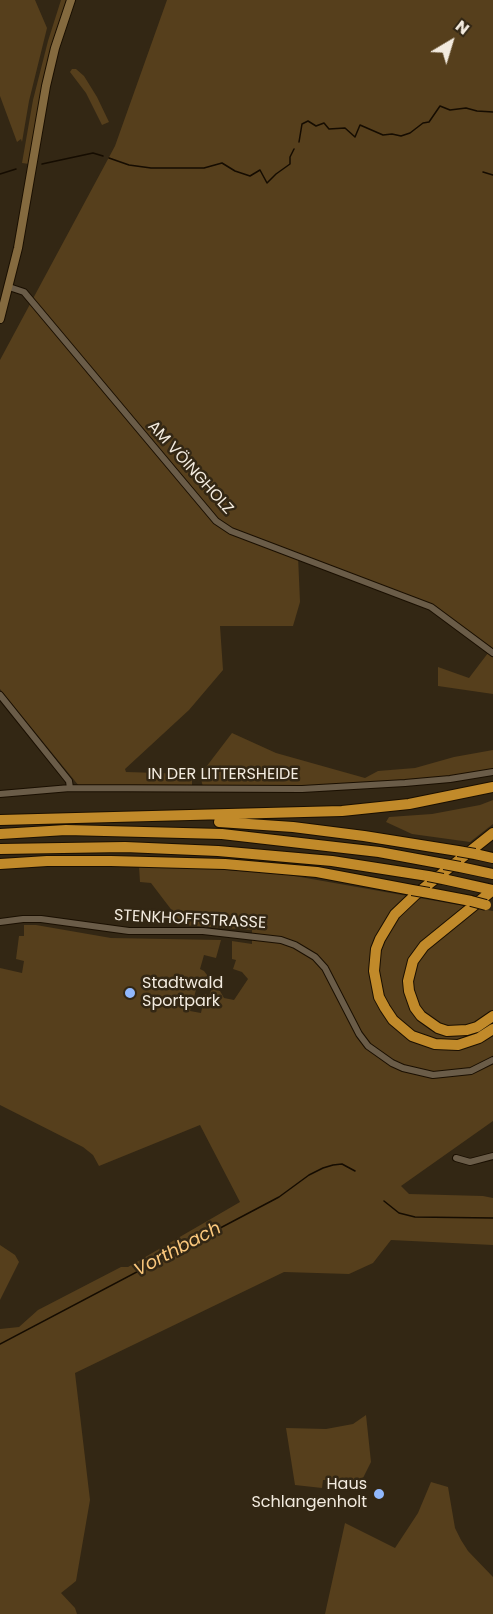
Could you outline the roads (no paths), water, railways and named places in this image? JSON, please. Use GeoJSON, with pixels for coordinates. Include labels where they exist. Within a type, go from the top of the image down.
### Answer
{"type":"FeatureCollection","features":[{"type":"Feature","properties":{"kind":"highway"},"geometry":{"type":"LineString","coordinates":[[0,820],[342,811],[409,804],[493,787]]}},
{"type":"Feature","properties":{"kind":"highway"},"geometry":{"type":"LineString","coordinates":[[84,817],[228,822],[293,827],[364,836],[493,858]]}},
{"type":"Feature","properties":{"kind":"highway"},"geometry":{"type":"LineString","coordinates":[[0,834],[66,830],[222,834],[317,843],[379,852],[493,874]]}},
{"type":"Feature","properties":{"kind":"highway"},"geometry":{"type":"LineString","coordinates":[[493,833],[395,914],[376,949],[374,971],[380,997],[393,1020],[412,1036],[435,1044],[458,1045],[478,1038],[493,1029]]}},
{"type":"Feature","properties":{"kind":"highway"},"geometry":{"type":"LineString","coordinates":[[0,849],[124,847],[218,851],[332,861],[428,876],[491,890]]}},
{"type":"Feature","properties":{"kind":"highway"},"geometry":{"type":"LineString","coordinates":[[138,861],[218,851]]}},
{"type":"Feature","properties":{"kind":"highway"},"geometry":{"type":"LineString","coordinates":[[0,864],[47,861],[225,864],[317,872],[489,906]]}},
{"type":"Feature","properties":{"kind":"highway"},"geometry":{"type":"LineString","coordinates":[[491,890],[424,946],[413,961],[408,981],[415,1008],[421,1016],[438,1028],[447,1031],[467,1030],[477,1027],[493,1016]]}},
{"type":"Feature","properties":{"kind":"main road"},"geometry":{"type":"LineString","coordinates":[[0,319],[18,248],[46,86],[55,48],[71,0]]}},
{"type":"Feature","properties":{"kind":"main road"},"geometry":{"type":"LineString","coordinates":[[39,132],[76,0]]}},
{"type":"Feature","properties":{"kind":"street","name":"AM VÖINGHOLZ"},"geometry":{"type":"LineString","coordinates":[[9,287],[24,292],[216,521],[231,531],[431,607],[493,653]]}},
{"type":"Feature","properties":{"kind":"street"},"geometry":{"type":"LineString","coordinates":[[0,695],[69,781],[70,788]]}},
{"type":"Feature","properties":{"kind":"street","name":"IN DER LITTERSHEIDE"},"geometry":{"type":"LineString","coordinates":[[0,794],[70,788],[302,789],[450,779],[493,772]]}},
{"type":"Feature","properties":{"kind":"street","name":"STENKHOFFSTRASSE"},"geometry":{"type":"LineString","coordinates":[[0,922],[23,919],[41,920],[102,929],[150,932],[203,931],[281,940],[315,957],[325,968],[359,1034],[368,1046],[392,1063],[433,1075],[471,1071],[493,1060]]}},
{"type":"Feature","properties":{"kind":"street"},"geometry":{"type":"LineString","coordinates":[[456,1158],[470,1162],[493,1156]]}},
{"type":"Feature","properties":{"kind":"waterway"},"geometry":{"type":"LineString","coordinates":[[299,142],[302,124],[308,121],[316,126],[324,123],[329,129],[345,128],[355,137],[360,125],[383,135],[401,136],[429,122],[440,106],[450,110],[466,108],[493,112]]}},
{"type":"Feature","properties":{"kind":"waterway"},"geometry":{"type":"LineString","coordinates":[[109,158],[129,165],[151,168],[204,168],[222,163],[250,176],[260,170],[267,183],[290,164],[290,157],[294,149]]}},
{"type":"Feature","properties":{"kind":"waterway"},"geometry":{"type":"LineString","coordinates":[[42,164],[93,153],[103,156]]}},
{"type":"Feature","properties":{"kind":"waterway"},"geometry":{"type":"LineString","coordinates":[[0,174],[16,169]]}},
{"type":"Feature","properties":{"kind":"waterway"},"geometry":{"type":"LineString","coordinates":[[483,172],[493,175]]}},
{"type":"Feature","properties":{"kind":"waterway","name":"Vorthbach"},"geometry":{"type":"LineString","coordinates":[[0,1344],[279,1197],[309,1175],[323,1168],[342,1164],[355,1171]]}},
{"type":"Feature","properties":{"kind":"waterway","name":"Vorthbach"},"geometry":{"type":"LineString","coordinates":[[384,1201],[399,1213],[415,1217],[493,1218]]}},
{"type":"Feature","properties":{"kind":"place","name":"Stadtwald Sportpark"},"geometry":{"type":"Point","coordinates":[130,993]}},
{"type":"Feature","properties":{"kind":"place","name":"Haus Schlangenholt"},"geometry":{"type":"Point","coordinates":[379,1494]}}]}
